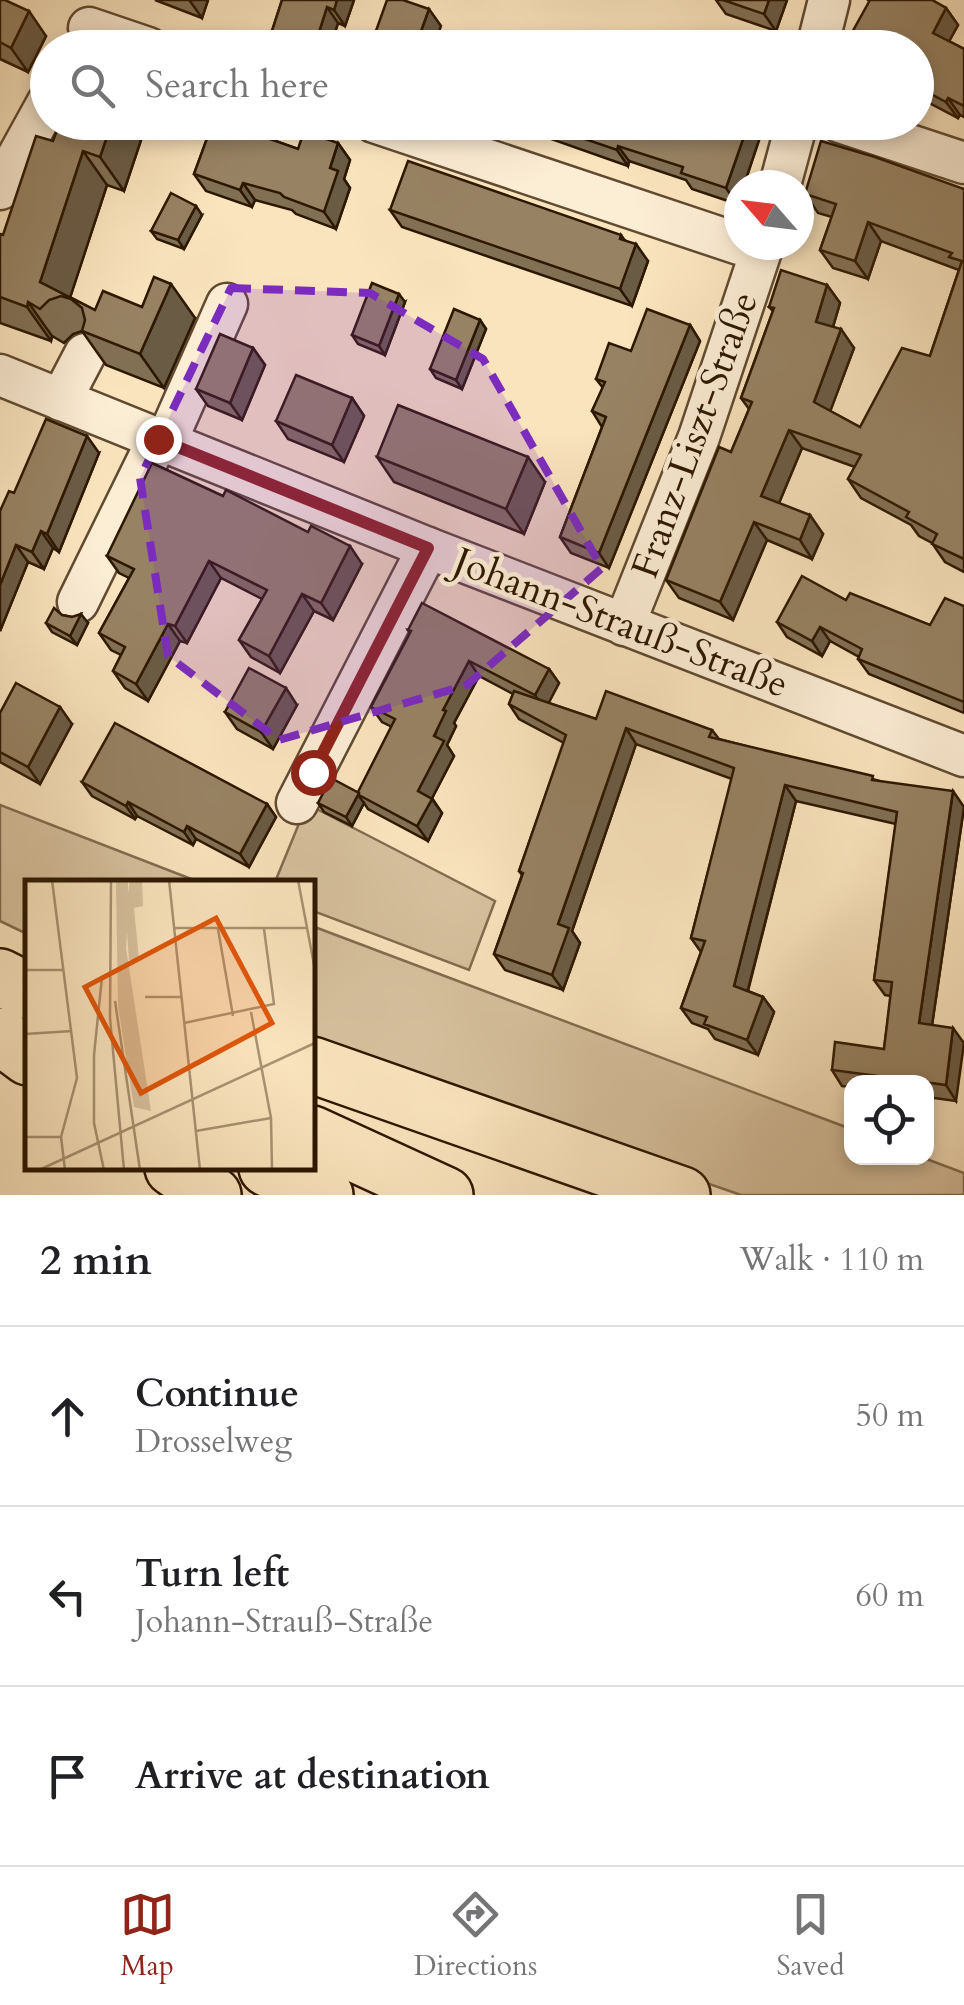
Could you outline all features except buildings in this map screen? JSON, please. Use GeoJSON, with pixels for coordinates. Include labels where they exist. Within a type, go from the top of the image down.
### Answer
{"type":"FeatureCollection","features":[{"type":"Feature","properties":{"kind":"highway"},"geometry":{"type":"LineString","coordinates":[[0,962],[25,970]]}},
{"type":"Feature","properties":{"kind":"highway"},"geometry":{"type":"LineString","coordinates":[[0,977],[25,990]]}},
{"type":"Feature","properties":{"kind":"highway"},"geometry":{"type":"LineString","coordinates":[[0,1035],[25,1047]]}},
{"type":"Feature","properties":{"kind":"highway"},"geometry":{"type":"LineString","coordinates":[[0,1035],[25,1055]]}},
{"type":"Feature","properties":{"kind":"highway"},"geometry":{"type":"LineString","coordinates":[[315,1066],[682,1195]]}},
{"type":"Feature","properties":{"kind":"highway"},"geometry":{"type":"LineString","coordinates":[[315,1135],[444,1195]]}},
{"type":"Feature","properties":{"kind":"highway"},"geometry":{"type":"LineString","coordinates":[[177,1170],[213,1195]]}},
{"type":"Feature","properties":{"kind":"highway"},"geometry":{"type":"LineString","coordinates":[[271,1170],[326,1195]]}},
{"type":"Feature","properties":{"kind":"street"},"geometry":{"type":"LineString","coordinates":[[821,30],[829,0]]}},
{"type":"Feature","properties":{"kind":"street"},"geometry":{"type":"LineString","coordinates":[[2,180],[30,133]]}},
{"type":"Feature","properties":{"kind":"street"},"geometry":{"type":"LineString","coordinates":[[429,140],[724,237]]}},
{"type":"Feature","properties":{"kind":"street"},"geometry":{"type":"LineString","coordinates":[[784,170],[792,140]]}},
{"type":"Feature","properties":{"kind":"street"},"geometry":{"type":"LineString","coordinates":[[894,140],[964,163]]}},
{"type":"Feature","properties":{"kind":"street","name":"Franz-Liszt-Straße"},"geometry":{"type":"LineString","coordinates":[[624,625],[699,437],[747,260]]}},
{"type":"Feature","properties":{"kind":"street"},"geometry":{"type":"LineString","coordinates":[[78,602],[227,304]]}},
{"type":"Feature","properties":{"kind":"street"},"geometry":{"type":"LineString","coordinates":[[61,400],[86,354]]}},
{"type":"Feature","properties":{"kind":"street","name":"Johann-Strauß-Straße"},"geometry":{"type":"LineString","coordinates":[[0,375],[428,548],[964,756]]}},
{"type":"Feature","properties":{"kind":"street"},"geometry":{"type":"LineString","coordinates":[[297,803],[428,548]]}},
{"type":"Feature","properties":{"kind":"highlighted area"},"geometry":{"type":"Polygon","coordinates":[[[231,288],[370,293],[483,359],[602,568],[467,685],[279,740],[168,656],[140,478],[231,288]]]}},
{"type":"Feature","properties":{"kind":"shaded area"},"geometry":{"type":"Polygon","coordinates":[[[307,804],[495,901],[469,970],[315,912],[315,880],[276,880],[307,804]]]}},
{"type":"Feature","properties":{"kind":"shaded area"},"geometry":{"type":"Polygon","coordinates":[[[0,805],[194,880],[25,880],[25,933],[0,921],[0,805]]]}},
{"type":"Feature","properties":{"kind":"shaded area"},"geometry":{"type":"Polygon","coordinates":[[[315,927],[844,1126],[844,1165],[934,1165],[934,1162],[964,1173],[964,1195],[741,1195],[315,1048],[315,927]]]}},
{"type":"Feature","properties":{"kind":"route"},"geometry":{"type":"LineString","coordinates":[[158,439],[428,548],[313,772]]}}]}
